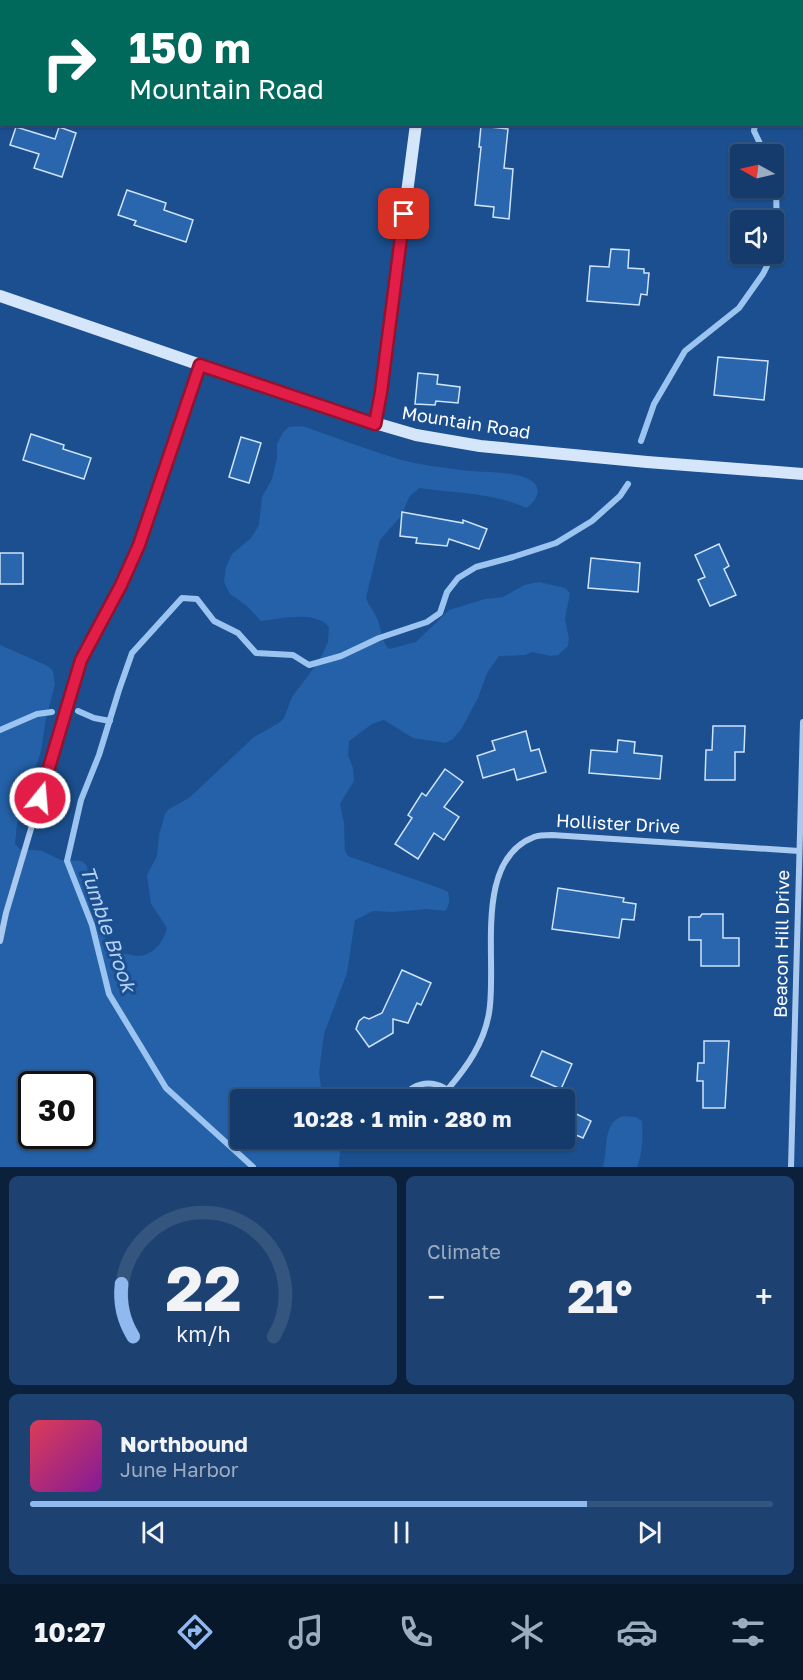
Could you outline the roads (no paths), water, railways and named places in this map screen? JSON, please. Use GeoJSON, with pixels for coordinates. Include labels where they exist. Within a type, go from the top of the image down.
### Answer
{"type":"FeatureCollection","features":[{"type":"Feature","properties":{"kind":"main road"},"geometry":{"type":"LineString","coordinates":[[375,424],[416,126]]}},
{"type":"Feature","properties":{"kind":"main road","name":"Mountain Road"},"geometry":{"type":"LineString","coordinates":[[0,296],[375,424],[416,435],[480,447],[803,474]]}},
{"type":"Feature","properties":{"kind":"street"},"geometry":{"type":"LineString","coordinates":[[0,941],[6,913],[81,660],[121,585],[139,545],[200,365]]}},
{"type":"Feature","properties":{"kind":"street","name":"Beacon Hill Drive"},"geometry":{"type":"LineString","coordinates":[[791,1167],[800,909],[799,850],[803,722]]}},
{"type":"Feature","properties":{"kind":"street","name":"Hollister Drive"},"geometry":{"type":"LineString","coordinates":[[448,1089],[464,1070],[484,1031],[491,993],[492,911],[497,879],[503,865],[524,842],[536,836],[552,834],[799,850]]}},
{"type":"Feature","properties":{"kind":"street"},"geometry":{"type":"LineString","coordinates":[[409,1089],[418,1084],[429,1083],[439,1084],[448,1089]]}},
{"type":"Feature","properties":{"kind":"waterway","name":"Tumble Brook"},"geometry":{"type":"LineString","coordinates":[[755,126],[754,131],[760,144]]}},
{"type":"Feature","properties":{"kind":"waterway","name":"Tumble Brook"},"geometry":{"type":"LineString","coordinates":[[776,198],[776,210]]}},
{"type":"Feature","properties":{"kind":"waterway","name":"Tumble Brook"},"geometry":{"type":"LineString","coordinates":[[641,441],[654,404],[685,351],[739,308],[768,264]]}},
{"type":"Feature","properties":{"kind":"waterway","name":"Tumble Brook"},"geometry":{"type":"LineString","coordinates":[[253,1167],[166,1088],[109,994],[92,925],[67,861],[81,800],[99,755],[132,653],[182,598],[197,599],[214,621],[238,633],[256,653],[293,655],[309,665],[341,656],[379,638],[427,622],[440,613],[447,592],[458,578],[476,567],[556,543],[592,521],[620,496],[628,484]]}},
{"type":"Feature","properties":{"kind":"waterway"},"geometry":{"type":"LineString","coordinates":[[78,711],[94,718],[110,721]]}},
{"type":"Feature","properties":{"kind":"waterway"},"geometry":{"type":"LineString","coordinates":[[0,730],[37,714],[52,712]]}}]}
